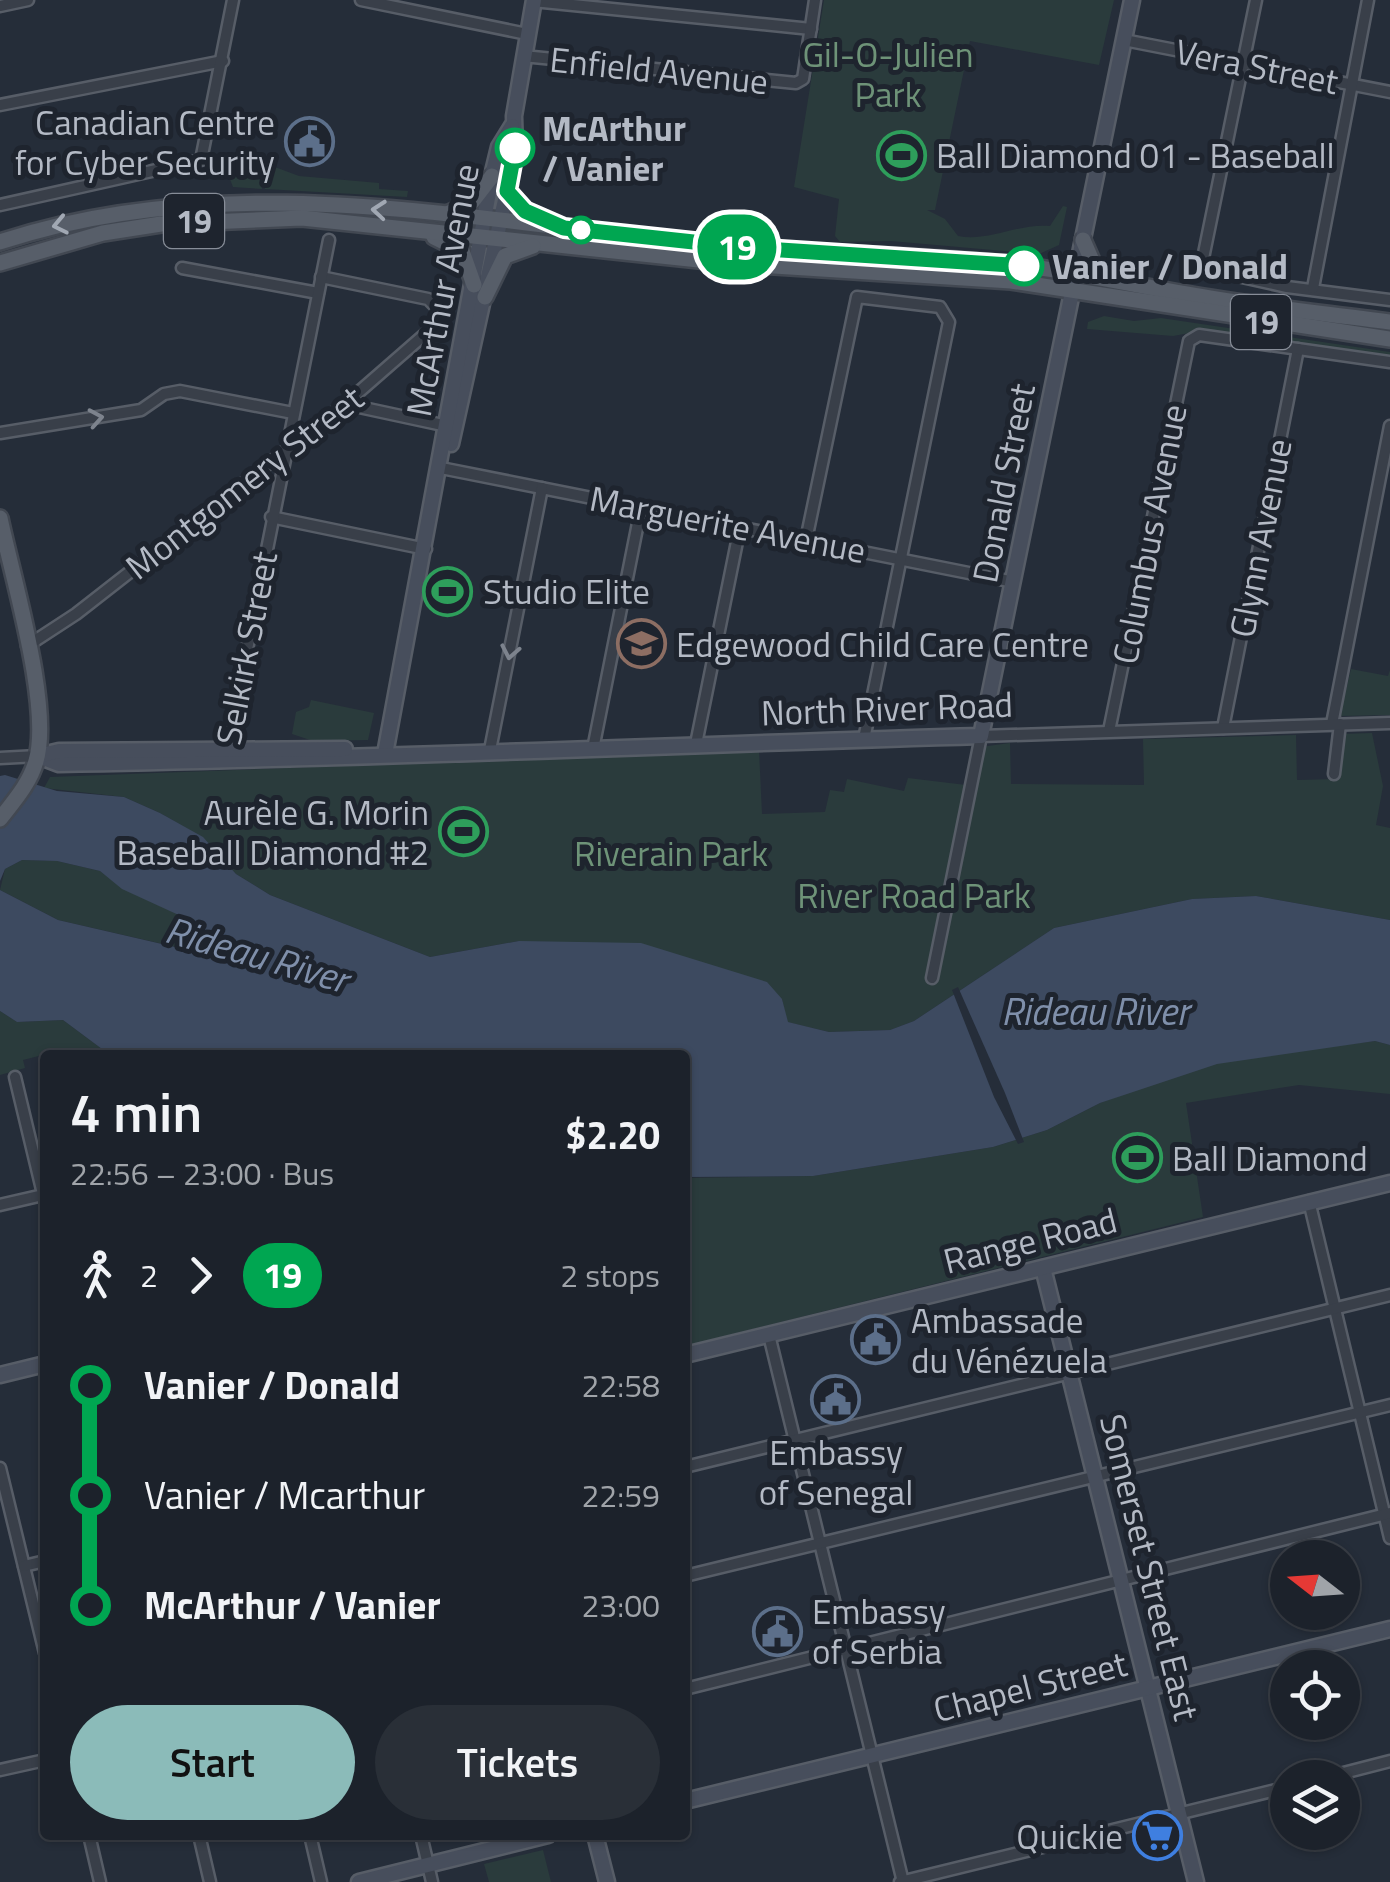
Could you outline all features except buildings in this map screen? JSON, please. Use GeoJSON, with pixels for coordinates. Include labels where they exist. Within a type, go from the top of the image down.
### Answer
{"type":"FeatureCollection","features":[{"type":"Feature","properties":{"kind":"main road"},"geometry":{"type":"LineString","coordinates":[[444,216],[472,202],[492,176]]}},
{"type":"Feature","properties":{"kind":"main road"},"geometry":{"type":"LineString","coordinates":[[507,191],[525,211],[564,228]]}},
{"type":"Feature","properties":{"kind":"main road","name":"19"},"geometry":{"type":"LineString","coordinates":[[0,242],[51,226],[211,202],[285,202],[444,216],[555,244],[727,263],[1011,281],[1390,339]]}},
{"type":"Feature","properties":{"kind":"main road","name":"19"},"geometry":{"type":"LineString","coordinates":[[0,263],[102,233],[192,220],[302,218],[401,227],[564,228],[749,248],[1016,264],[1168,291],[1390,322]]}},
{"type":"Feature","properties":{"kind":"main road"},"geometry":{"type":"LineString","coordinates":[[401,227],[458,248],[468,260],[479,291]]}},
{"type":"Feature","properties":{"kind":"main road"},"geometry":{"type":"LineString","coordinates":[[1083,240],[1089,258],[1102,270],[1168,291]]}},
{"type":"Feature","properties":{"kind":"main road"},"geometry":{"type":"LineString","coordinates":[[479,291],[509,253],[555,244]]}},
{"type":"Feature","properties":{"kind":"main road"},"geometry":{"type":"LineString","coordinates":[[0,518],[35,690],[38,756],[28,779],[0,819]]}},
{"type":"Feature","properties":{"kind":"street"},"geometry":{"type":"LineString","coordinates":[[0,6],[28,0]]}},
{"type":"Feature","properties":{"kind":"street"},"geometry":{"type":"LineString","coordinates":[[0,205],[197,162],[204,156],[233,0]]}},
{"type":"Feature","properties":{"kind":"street"},"geometry":{"type":"LineString","coordinates":[[361,0],[527,34]]}},
{"type":"Feature","properties":{"kind":"street"},"geometry":{"type":"LineString","coordinates":[[428,14],[430,0]]}},
{"type":"Feature","properties":{"kind":"street"},"geometry":{"type":"LineString","coordinates":[[534,0],[810,28],[815,0]]}},
{"type":"Feature","properties":{"kind":"street","name":"McArthur Avenue"},"geometry":{"type":"LineString","coordinates":[[491,229],[507,191],[515,148],[512,126],[534,0]]}},
{"type":"Feature","properties":{"kind":"street","name":"Donald Street"},"geometry":{"type":"LineString","coordinates":[[932,978],[1132,0]]}},
{"type":"Feature","properties":{"kind":"street"},"geometry":{"type":"LineString","coordinates":[[1256,0],[1201,268],[1390,300]]}},
{"type":"Feature","properties":{"kind":"street"},"geometry":{"type":"LineString","coordinates":[[1313,288],[1368,0]]}},
{"type":"Feature","properties":{"kind":"street","name":"Enfield Avenue"},"geometry":{"type":"LineString","coordinates":[[523,56],[796,83],[803,79],[810,28]]}},
{"type":"Feature","properties":{"kind":"street","name":"Vera Street"},"geometry":{"type":"LineString","coordinates":[[1124,40],[1390,92]]}},
{"type":"Feature","properties":{"kind":"street"},"geometry":{"type":"LineString","coordinates":[[0,105],[222,61]]}},
{"type":"Feature","properties":{"kind":"street","name":"McArthur Avenue"},"geometry":{"type":"LineString","coordinates":[[385,754],[491,229],[492,176],[499,147],[512,126]]}},
{"type":"Feature","properties":{"kind":"street","name":"Selkirk Street"},"geometry":{"type":"LineString","coordinates":[[225,757],[329,240]]}},
{"type":"Feature","properties":{"kind":"street"},"geometry":{"type":"LineString","coordinates":[[182,268],[318,293]]}},
{"type":"Feature","properties":{"kind":"street","name":"Montgomery Street"},"geometry":{"type":"LineString","coordinates":[[27,646],[76,614],[434,331],[441,312],[436,304],[322,277]]}},
{"type":"Feature","properties":{"kind":"street"},"geometry":{"type":"LineString","coordinates":[[806,540],[857,296],[925,303],[944,310],[949,318],[864,739]]}},
{"type":"Feature","properties":{"kind":"street","name":"Columbus Avenue"},"geometry":{"type":"LineString","coordinates":[[1110,731],[1191,339],[1199,335],[1298,349]]}},
{"type":"Feature","properties":{"kind":"street"},"geometry":{"type":"LineString","coordinates":[[1298,349],[1390,362]]}},
{"type":"Feature","properties":{"kind":"street","name":"Glynn Avenue"},"geometry":{"type":"LineString","coordinates":[[1223,728],[1298,349]]}},
{"type":"Feature","properties":{"kind":"street"},"geometry":{"type":"LineString","coordinates":[[0,434],[141,410],[164,394],[180,390],[293,413]]}},
{"type":"Feature","properties":{"kind":"street"},"geometry":{"type":"LineString","coordinates":[[346,404],[451,427]]}},
{"type":"Feature","properties":{"kind":"street"},"geometry":{"type":"LineString","coordinates":[[1334,774],[1336,724],[1390,426]]}},
{"type":"Feature","properties":{"kind":"street","name":"Marguerite Avenue"},"geometry":{"type":"LineString","coordinates":[[442,468],[1014,582]]}},
{"type":"Feature","properties":{"kind":"street"},"geometry":{"type":"LineString","coordinates":[[490,750],[542,488]]}},
{"type":"Feature","properties":{"kind":"street"},"geometry":{"type":"LineString","coordinates":[[593,749],[642,508]]}},
{"type":"Feature","properties":{"kind":"street"},"geometry":{"type":"LineString","coordinates":[[1373,513],[1390,516]]}},
{"type":"Feature","properties":{"kind":"street"},"geometry":{"type":"LineString","coordinates":[[271,517],[426,549]]}},
{"type":"Feature","properties":{"kind":"street"},"geometry":{"type":"LineString","coordinates":[[696,744],[740,527]]}},
{"type":"Feature","properties":{"kind":"street","name":"North River Road"},"geometry":{"type":"LineString","coordinates":[[0,758],[59,752],[225,757],[593,749],[1390,723]]}},
{"type":"Feature","properties":{"kind":"street"},"geometry":{"type":"LineString","coordinates":[[15,1077],[40,1181]]}},
{"type":"Feature","properties":{"kind":"street","name":"Range Road"},"geometry":{"type":"LineString","coordinates":[[690,1354],[1390,1182]]}},
{"type":"Feature","properties":{"kind":"street"},"geometry":{"type":"LineString","coordinates":[[0,1205],[40,1199]]}},
{"type":"Feature","properties":{"kind":"street"},"geometry":{"type":"LineString","coordinates":[[1309,1202],[1390,1538]]}},
{"type":"Feature","properties":{"kind":"street","name":"Somerset Street East"},"geometry":{"type":"LineString","coordinates":[[1043,1268],[1196,1882]]}},
{"type":"Feature","properties":{"kind":"street"},"geometry":{"type":"LineString","coordinates":[[690,1466],[1390,1295]]}},
{"type":"Feature","properties":{"kind":"street"},"geometry":{"type":"LineString","coordinates":[[768,1336],[902,1882],[1270,1792]]}},
{"type":"Feature","properties":{"kind":"street"},"geometry":{"type":"LineString","coordinates":[[0,1375],[40,1365]]}},
{"type":"Feature","properties":{"kind":"street"},"geometry":{"type":"LineString","coordinates":[[690,1575],[1390,1406]]}},
{"type":"Feature","properties":{"kind":"street"},"geometry":{"type":"LineString","coordinates":[[0,1468],[40,1632]]}},
{"type":"Feature","properties":{"kind":"street"},"geometry":{"type":"LineString","coordinates":[[690,1688],[1387,1514]]}},
{"type":"Feature","properties":{"kind":"street"},"geometry":{"type":"LineString","coordinates":[[24,1566],[40,1562]]}},
{"type":"Feature","properties":{"kind":"street","name":"Chapel Street"},"geometry":{"type":"LineString","coordinates":[[690,1801],[1390,1629]]}},
{"type":"Feature","properties":{"kind":"street"},"geometry":{"type":"LineString","coordinates":[[0,1770],[40,1761]]}},
{"type":"Feature","properties":{"kind":"street"},"geometry":{"type":"LineString","coordinates":[[1360,1769],[1390,1761]]}},
{"type":"Feature","properties":{"kind":"street"},"geometry":{"type":"LineString","coordinates":[[90,1840],[100,1882]]}},
{"type":"Feature","properties":{"kind":"street"},"geometry":{"type":"LineString","coordinates":[[200,1840],[210,1882]]}},
{"type":"Feature","properties":{"kind":"street"},"geometry":{"type":"LineString","coordinates":[[311,1840],[321,1882]]}},
{"type":"Feature","properties":{"kind":"street"},"geometry":{"type":"LineString","coordinates":[[422,1840],[432,1882]]}},
{"type":"Feature","properties":{"kind":"street"},"geometry":{"type":"LineString","coordinates":[[359,1882],[528,1840]]}},
{"type":"Feature","properties":{"kind":"street"},"geometry":{"type":"LineString","coordinates":[[596,1840],[606,1882]]}},
{"type":"Feature","properties":{"kind":"green space","name":"Gil-O-Julien Park"},"geometry":{"type":"Polygon","coordinates":[[[824,0],[1114,0],[1099,65],[970,41],[935,210],[927,210],[945,219],[958,236],[970,237],[1050,226],[1063,206],[1067,207],[1059,245],[1039,254],[891,241],[840,242],[835,236],[839,199],[794,187],[824,0]]]}},
{"type":"Feature","properties":{"kind":"green space"},"geometry":{"type":"Polygon","coordinates":[[[256,160],[299,176],[379,183],[379,189],[408,191],[407,197],[265,189],[256,160]]]}},
{"type":"Feature","properties":{"kind":"green space"},"geometry":{"type":"Polygon","coordinates":[[[236,161],[242,171],[257,170],[262,189],[233,187],[228,174],[236,161]]]}},
{"type":"Feature","properties":{"kind":"green space"},"geometry":{"type":"Polygon","coordinates":[[[1104,316],[1134,321],[1161,318],[1390,352],[1390,359],[1195,332],[1173,336],[1087,329],[1088,322],[1104,316]]]}},
{"type":"Feature","properties":{"kind":"green space"},"geometry":{"type":"Polygon","coordinates":[[[1351,669],[1388,676],[1390,670],[1390,715],[1340,716],[1351,669]]]}},
{"type":"Feature","properties":{"kind":"green space"},"geometry":{"type":"Polygon","coordinates":[[[311,700],[374,713],[368,740],[313,741],[292,734],[296,712],[309,707],[311,700]]]}},
{"type":"Feature","properties":{"kind":"green space"},"geometry":{"type":"Polygon","coordinates":[[[1372,733],[1383,786],[1376,825],[1390,828],[1390,920],[1256,896],[1192,899],[1054,928],[914,1021],[890,1030],[829,1032],[787,1022],[782,999],[519,941],[430,957],[270,895],[236,874],[202,837],[124,797],[44,788],[50,777],[759,750],[762,814],[825,812],[830,790],[844,792],[847,779],[904,791],[908,778],[966,785],[973,748],[1010,743],[1011,784],[1144,785],[1143,739],[1296,735],[1297,780],[1338,779],[1341,734],[1372,733]]]}},
{"type":"Feature","properties":{"kind":"green space"},"geometry":{"type":"Polygon","coordinates":[[[22,860],[57,861],[100,871],[122,888],[196,923],[201,941],[189,950],[58,920],[0,890],[5,869],[22,860]]]}},
{"type":"Feature","properties":{"kind":"green space"},"geometry":{"type":"Polygon","coordinates":[[[0,1011],[17,1022],[63,1020],[103,1050],[40,1050],[40,1056],[23,1060],[25,1068],[0,1075],[0,1011]]]}},
{"type":"Feature","properties":{"kind":"green space"},"geometry":{"type":"Polygon","coordinates":[[[1375,1041],[1390,1045],[1390,1094],[1299,1085],[1186,1103],[1203,1217],[690,1345],[690,1178],[813,1176],[993,1147],[1047,1130],[1100,1103],[1193,1068],[1375,1041]]]}},
{"type":"Feature","properties":{"kind":"green space"},"geometry":{"type":"Polygon","coordinates":[[[543,1850],[551,1882],[489,1882],[484,1864],[543,1850]]]}},
{"type":"Feature","properties":{"kind":"water","name":"Rideau River"},"geometry":{"type":"Polygon","coordinates":[[[0,776],[57,791],[124,797],[203,837],[236,874],[270,895],[430,957],[519,941],[641,943],[767,982],[782,999],[788,1022],[829,1032],[890,1030],[914,1021],[1054,928],[1192,899],[1256,896],[1390,920],[1390,1045],[1375,1041],[1217,1064],[1100,1103],[1047,1130],[993,1147],[813,1176],[690,1177],[690,1050],[103,1050],[63,1020],[17,1022],[0,1011],[0,890],[58,920],[188,950],[201,940],[196,923],[122,889],[100,871],[57,861],[22,860],[5,869],[0,881],[0,776]]]}},
{"type":"Feature","properties":{"kind":"pier"},"geometry":{"type":"Polygon","coordinates":[[[958,987],[1024,1142],[1018,1144],[994,1097],[952,990],[958,987]]]}},
{"type":"Feature","properties":{"kind":"bus line","name":"19"},"geometry":{"type":"LineString","coordinates":[[515,148],[507,191],[525,211],[564,228],[749,248],[1024,266]]}},
{"type":"Feature","properties":{"kind":"place","name":"Canadian Centre for Cyber Security"},"geometry":{"type":"Point","coordinates":[310,142]}},
{"type":"Feature","properties":{"kind":"place","name":"McArthur / Vanier"},"geometry":{"type":"Point","coordinates":[515,148]}},
{"type":"Feature","properties":{"kind":"place","name":"Ball Diamond 01 - Baseball"},"geometry":{"type":"Point","coordinates":[901,155]}},
{"type":"Feature","properties":{"kind":"place","name":"Vanier / Donald"},"geometry":{"type":"Point","coordinates":[1024,266]}},
{"type":"Feature","properties":{"kind":"place","name":"Studio Elite"},"geometry":{"type":"Point","coordinates":[448,591]}},
{"type":"Feature","properties":{"kind":"place","name":"Edgewood Child Care Centre"},"geometry":{"type":"Point","coordinates":[641,644]}},
{"type":"Feature","properties":{"kind":"place","name":"Aurèle G. Morin Baseball Diamond #2"},"geometry":{"type":"Point","coordinates":[464,832]}},
{"type":"Feature","properties":{"kind":"place","name":"Ball Diamond"},"geometry":{"type":"Point","coordinates":[1137,1158]}},
{"type":"Feature","properties":{"kind":"place","name":"Ambassade du Vénézuela"},"geometry":{"type":"Point","coordinates":[876,1340]}},
{"type":"Feature","properties":{"kind":"place","name":"Embassy of Senegal"},"geometry":{"type":"Point","coordinates":[836,1400]}},
{"type":"Feature","properties":{"kind":"place","name":"Embassy of Serbia"},"geometry":{"type":"Point","coordinates":[777,1631]}},
{"type":"Feature","properties":{"kind":"place","name":"Quickie"},"geometry":{"type":"Point","coordinates":[1158,1836]}},
{"type":"Feature","properties":{"kind":"park label","name":"Riverain Park"},"geometry":{"type":"Point","coordinates":[671,853]}},
{"type":"Feature","properties":{"kind":"park label","name":"River Road Park"},"geometry":{"type":"Point","coordinates":[914,895]}}]}
